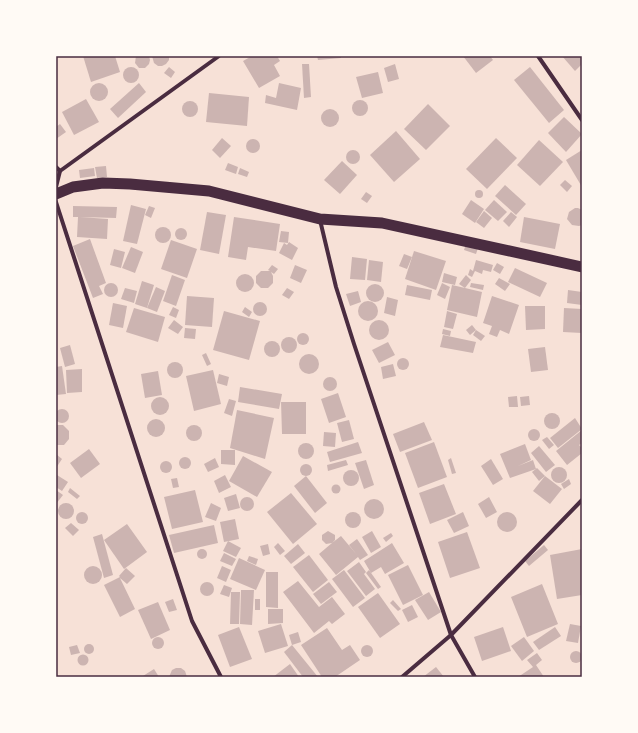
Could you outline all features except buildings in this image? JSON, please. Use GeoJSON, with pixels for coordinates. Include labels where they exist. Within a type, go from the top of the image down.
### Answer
{"type":"FeatureCollection","features":[{"type":"Feature","properties":{"kind":"highway"},"geometry":{"type":"LineString","coordinates":[[56,194],[73,187],[103,183],[209,191],[320,219],[382,223],[582,267]]}},
{"type":"Feature","properties":{"kind":"street"},"geometry":{"type":"LineString","coordinates":[[56,187],[60,171],[219,56]]}},
{"type":"Feature","properties":{"kind":"street"},"geometry":{"type":"LineString","coordinates":[[538,56],[582,120]]}},
{"type":"Feature","properties":{"kind":"street"},"geometry":{"type":"LineString","coordinates":[[56,167],[60,171]]}},
{"type":"Feature","properties":{"kind":"street"},"geometry":{"type":"LineString","coordinates":[[56,202],[192,622],[221,677]]}},
{"type":"Feature","properties":{"kind":"street"},"geometry":{"type":"LineString","coordinates":[[320,219],[336,288],[451,635],[475,677]]}},
{"type":"Feature","properties":{"kind":"street"},"geometry":{"type":"LineString","coordinates":[[402,677],[451,635],[582,500]]}}]}
